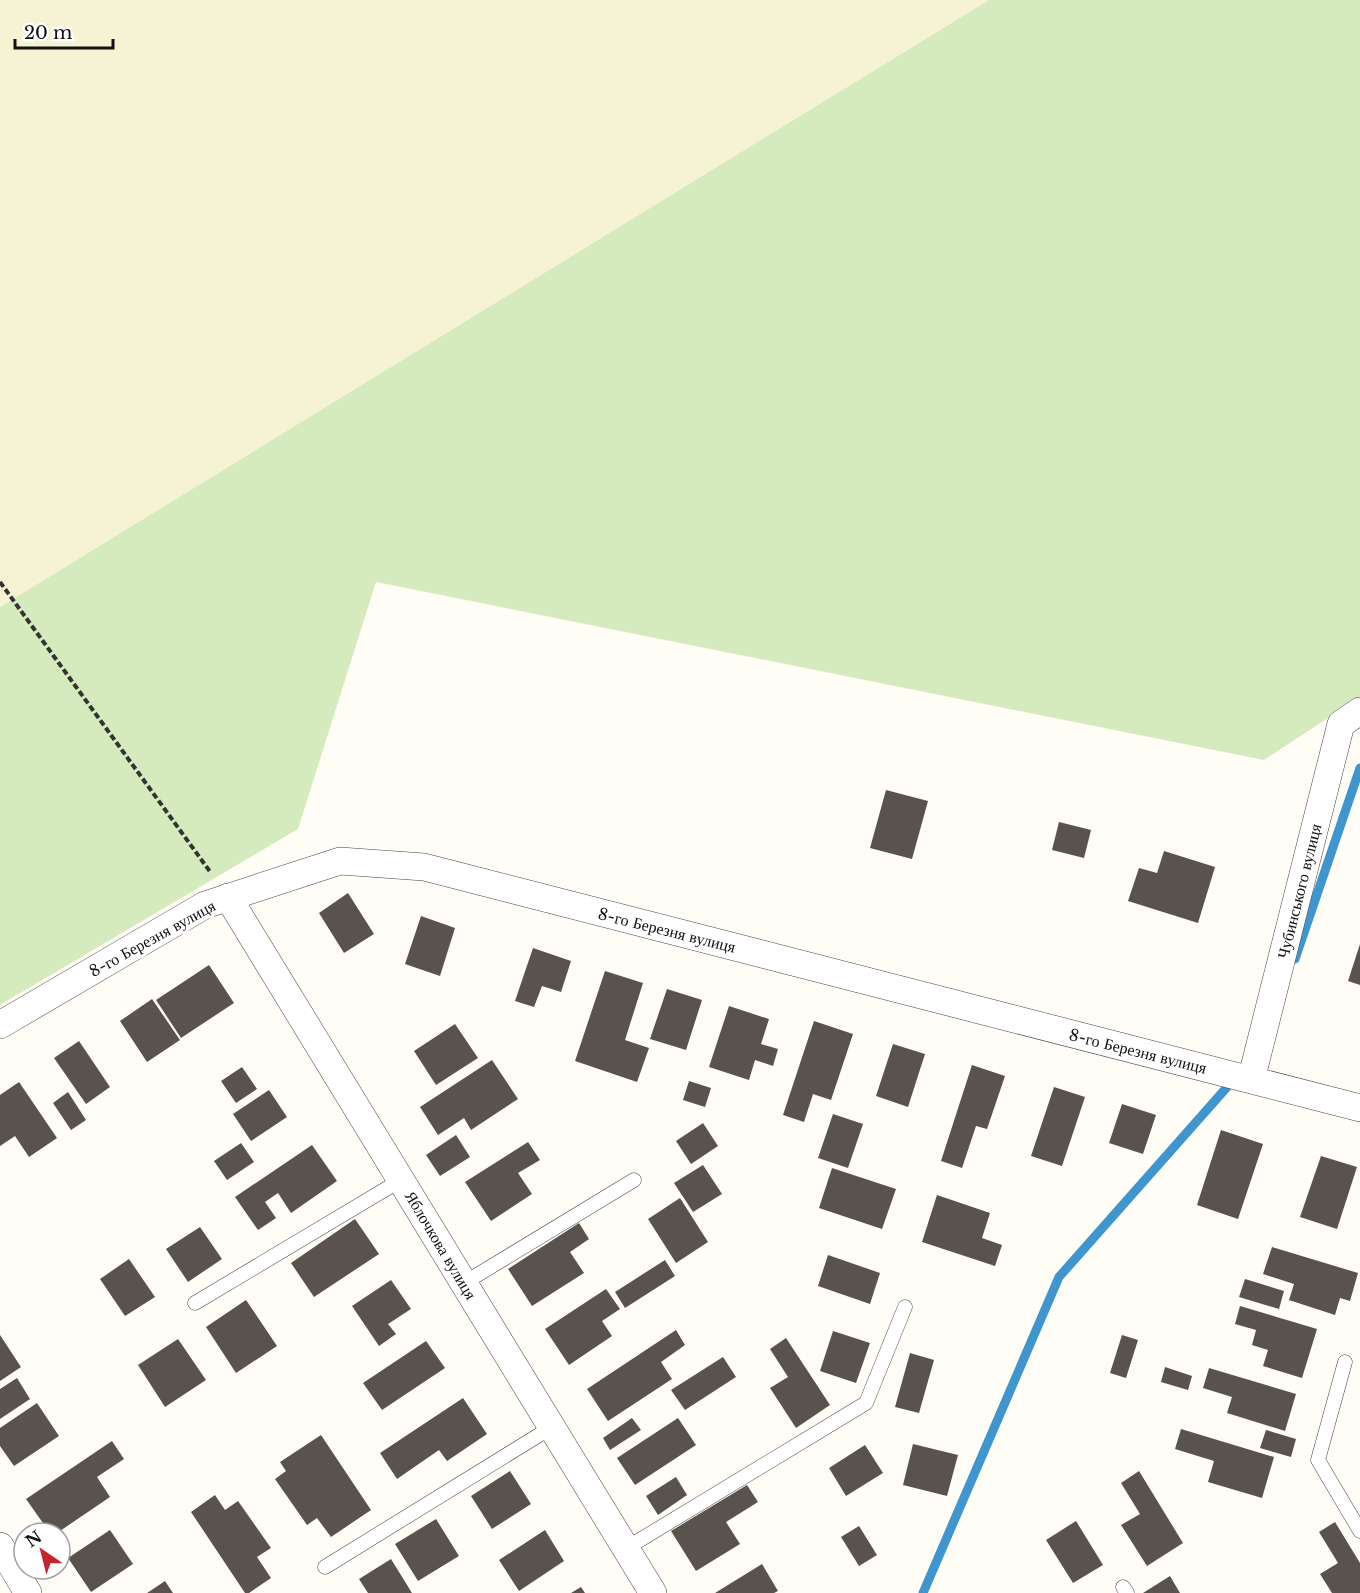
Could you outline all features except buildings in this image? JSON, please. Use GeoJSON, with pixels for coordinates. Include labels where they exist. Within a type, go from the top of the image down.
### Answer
{"type":"FeatureCollection","features":[{"type":"Feature","properties":{"kind":"street","name":"Чубинського вулиця"},"geometry":{"type":"LineString","coordinates":[[1251,1080],[1341,724],[1360,711]]}},
{"type":"Feature","properties":{"kind":"street","name":"8-го Березня вулиця"},"geometry":{"type":"LineString","coordinates":[[0,1025],[205,905],[340,861],[424,867],[1360,1108]]}},
{"type":"Feature","properties":{"kind":"street","name":"Яблочкова вулиця"},"geometry":{"type":"LineString","coordinates":[[228,897],[653,1593]]}},
{"type":"Feature","properties":{"kind":"street"},"geometry":{"type":"LineString","coordinates":[[0,1546],[28,1593]]}},
{"type":"Feature","properties":{"kind":"lane"},"geometry":{"type":"LineString","coordinates":[[195,1303],[401,1180]]}},
{"type":"Feature","properties":{"kind":"lane"},"geometry":{"type":"LineString","coordinates":[[464,1283],[634,1180]]}},
{"type":"Feature","properties":{"kind":"lane"},"geometry":{"type":"LineString","coordinates":[[625,1549],[866,1403],[905,1307]]}},
{"type":"Feature","properties":{"kind":"lane"},"geometry":{"type":"LineString","coordinates":[[1345,1362],[1318,1460],[1360,1530]]}},
{"type":"Feature","properties":{"kind":"lane"},"geometry":{"type":"LineString","coordinates":[[325,1566],[552,1427]]}},
{"type":"Feature","properties":{"kind":"path"},"geometry":{"type":"LineString","coordinates":[[0,582],[228,897]]}},
{"type":"Feature","properties":{"kind":"shaded area"},"geometry":{"type":"Polygon","coordinates":[[[0,0],[989,0],[0,607],[0,0]]]}},
{"type":"Feature","properties":{"kind":"green space"},"geometry":{"type":"Polygon","coordinates":[[[989,0],[1360,0],[1360,697],[1264,760],[376,582],[298,829],[0,1005],[0,607],[989,0]]]}},
{"type":"Feature","properties":{"kind":"waterway"},"geometry":{"type":"LineString","coordinates":[[1295,959],[1360,768]]}},
{"type":"Feature","properties":{"kind":"waterway"},"geometry":{"type":"LineString","coordinates":[[923,1593],[1059,1277],[1228,1086]]}}]}
